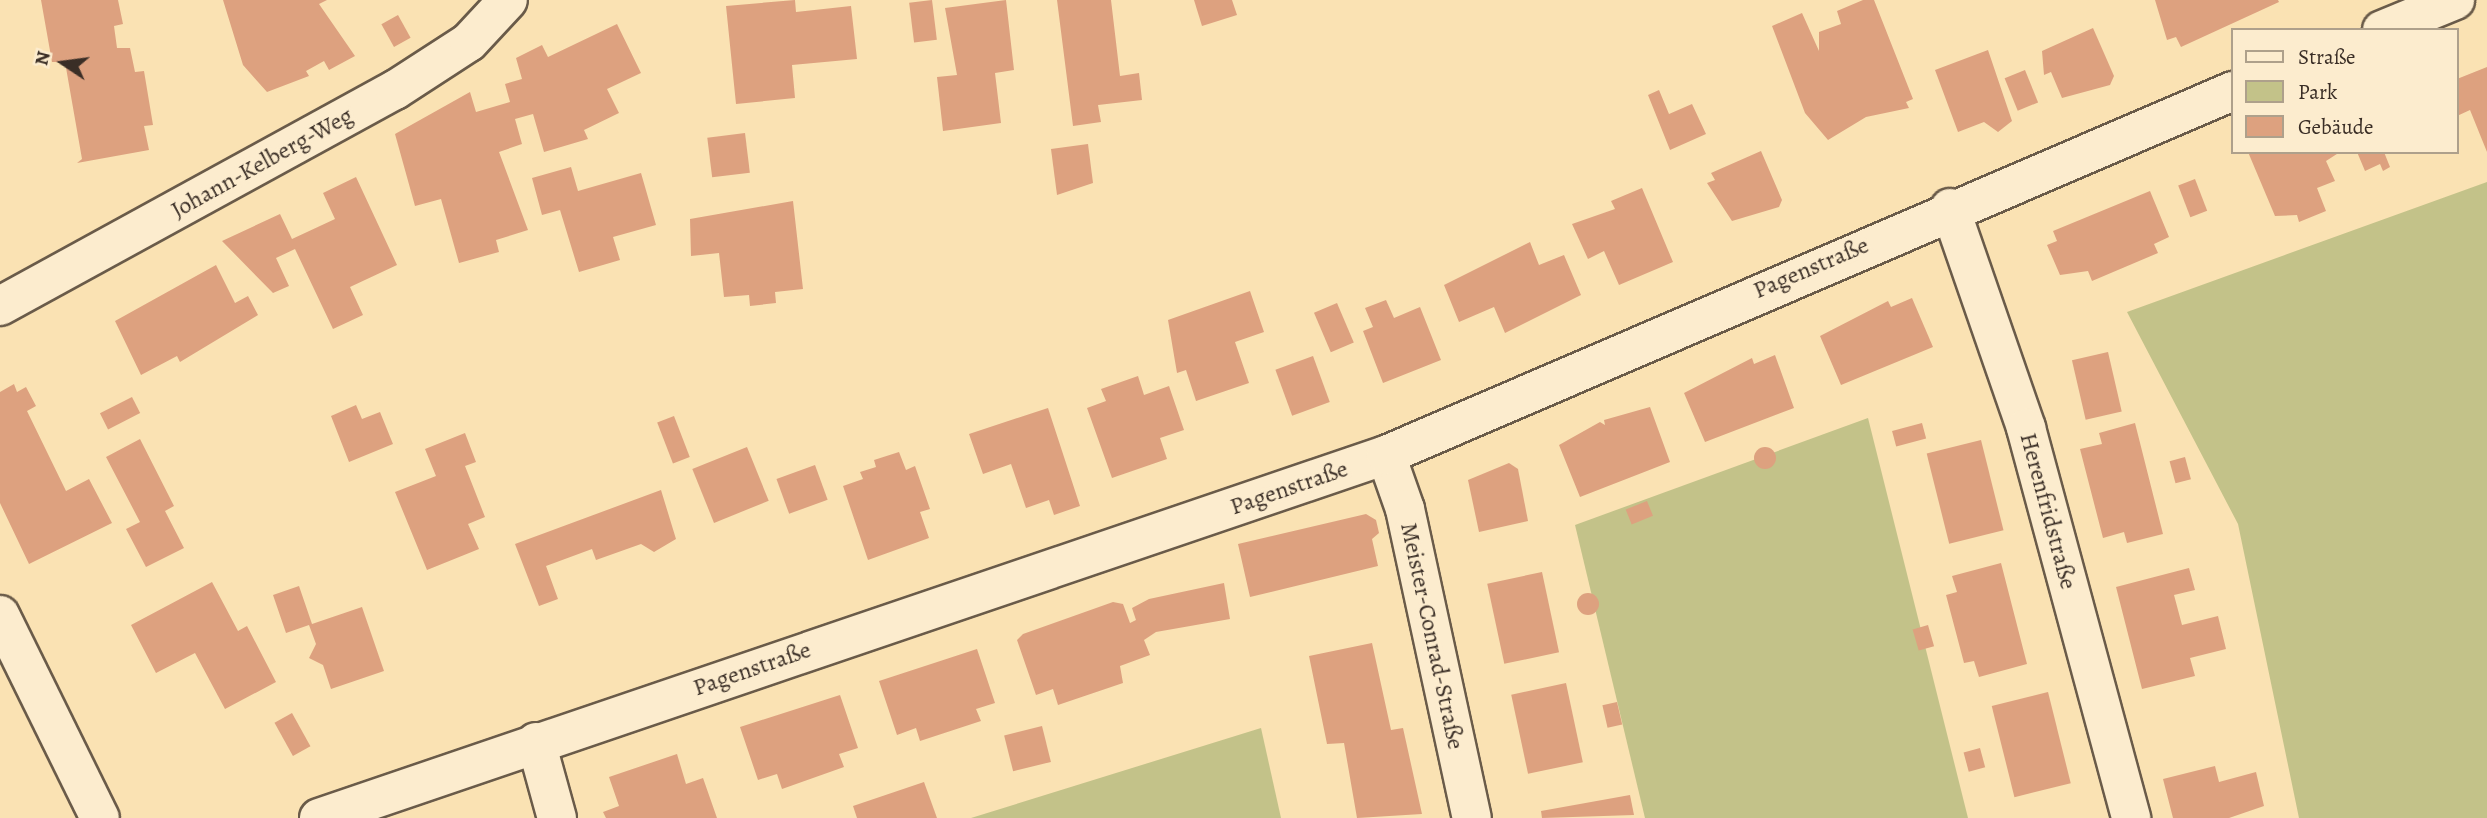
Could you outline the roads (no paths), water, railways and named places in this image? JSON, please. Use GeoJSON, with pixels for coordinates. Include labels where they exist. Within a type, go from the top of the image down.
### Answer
{"type":"FeatureCollection","features":[{"type":"Feature","properties":{"kind":"street","name":"Johann-Kelberg-Weg"},"geometry":{"type":"LineString","coordinates":[[0,306],[396,90],[469,42],[508,0]]}},
{"type":"Feature","properties":{"kind":"street"},"geometry":{"type":"LineString","coordinates":[[2387,28],[2455,0]]}},
{"type":"Feature","properties":{"kind":"street","name":"Pagenstraße"},"geometry":{"type":"LineString","coordinates":[[320,818],[536,742],[1386,455],[1950,208],[2232,91]]}},
{"type":"Feature","properties":{"kind":"street","name":"Herenfridstraße"},"geometry":{"type":"LineString","coordinates":[[1950,208],[2026,428],[2131,818]]}},
{"type":"Feature","properties":{"kind":"street","name":"Meister-Conrad-Straße"},"geometry":{"type":"LineString","coordinates":[[1386,455],[1405,509],[1472,818]]}},
{"type":"Feature","properties":{"kind":"street"},"geometry":{"type":"LineString","coordinates":[[0,615],[100,818]]}},
{"type":"Feature","properties":{"kind":"street"},"geometry":{"type":"LineString","coordinates":[[536,742],[557,818]]}}]}
